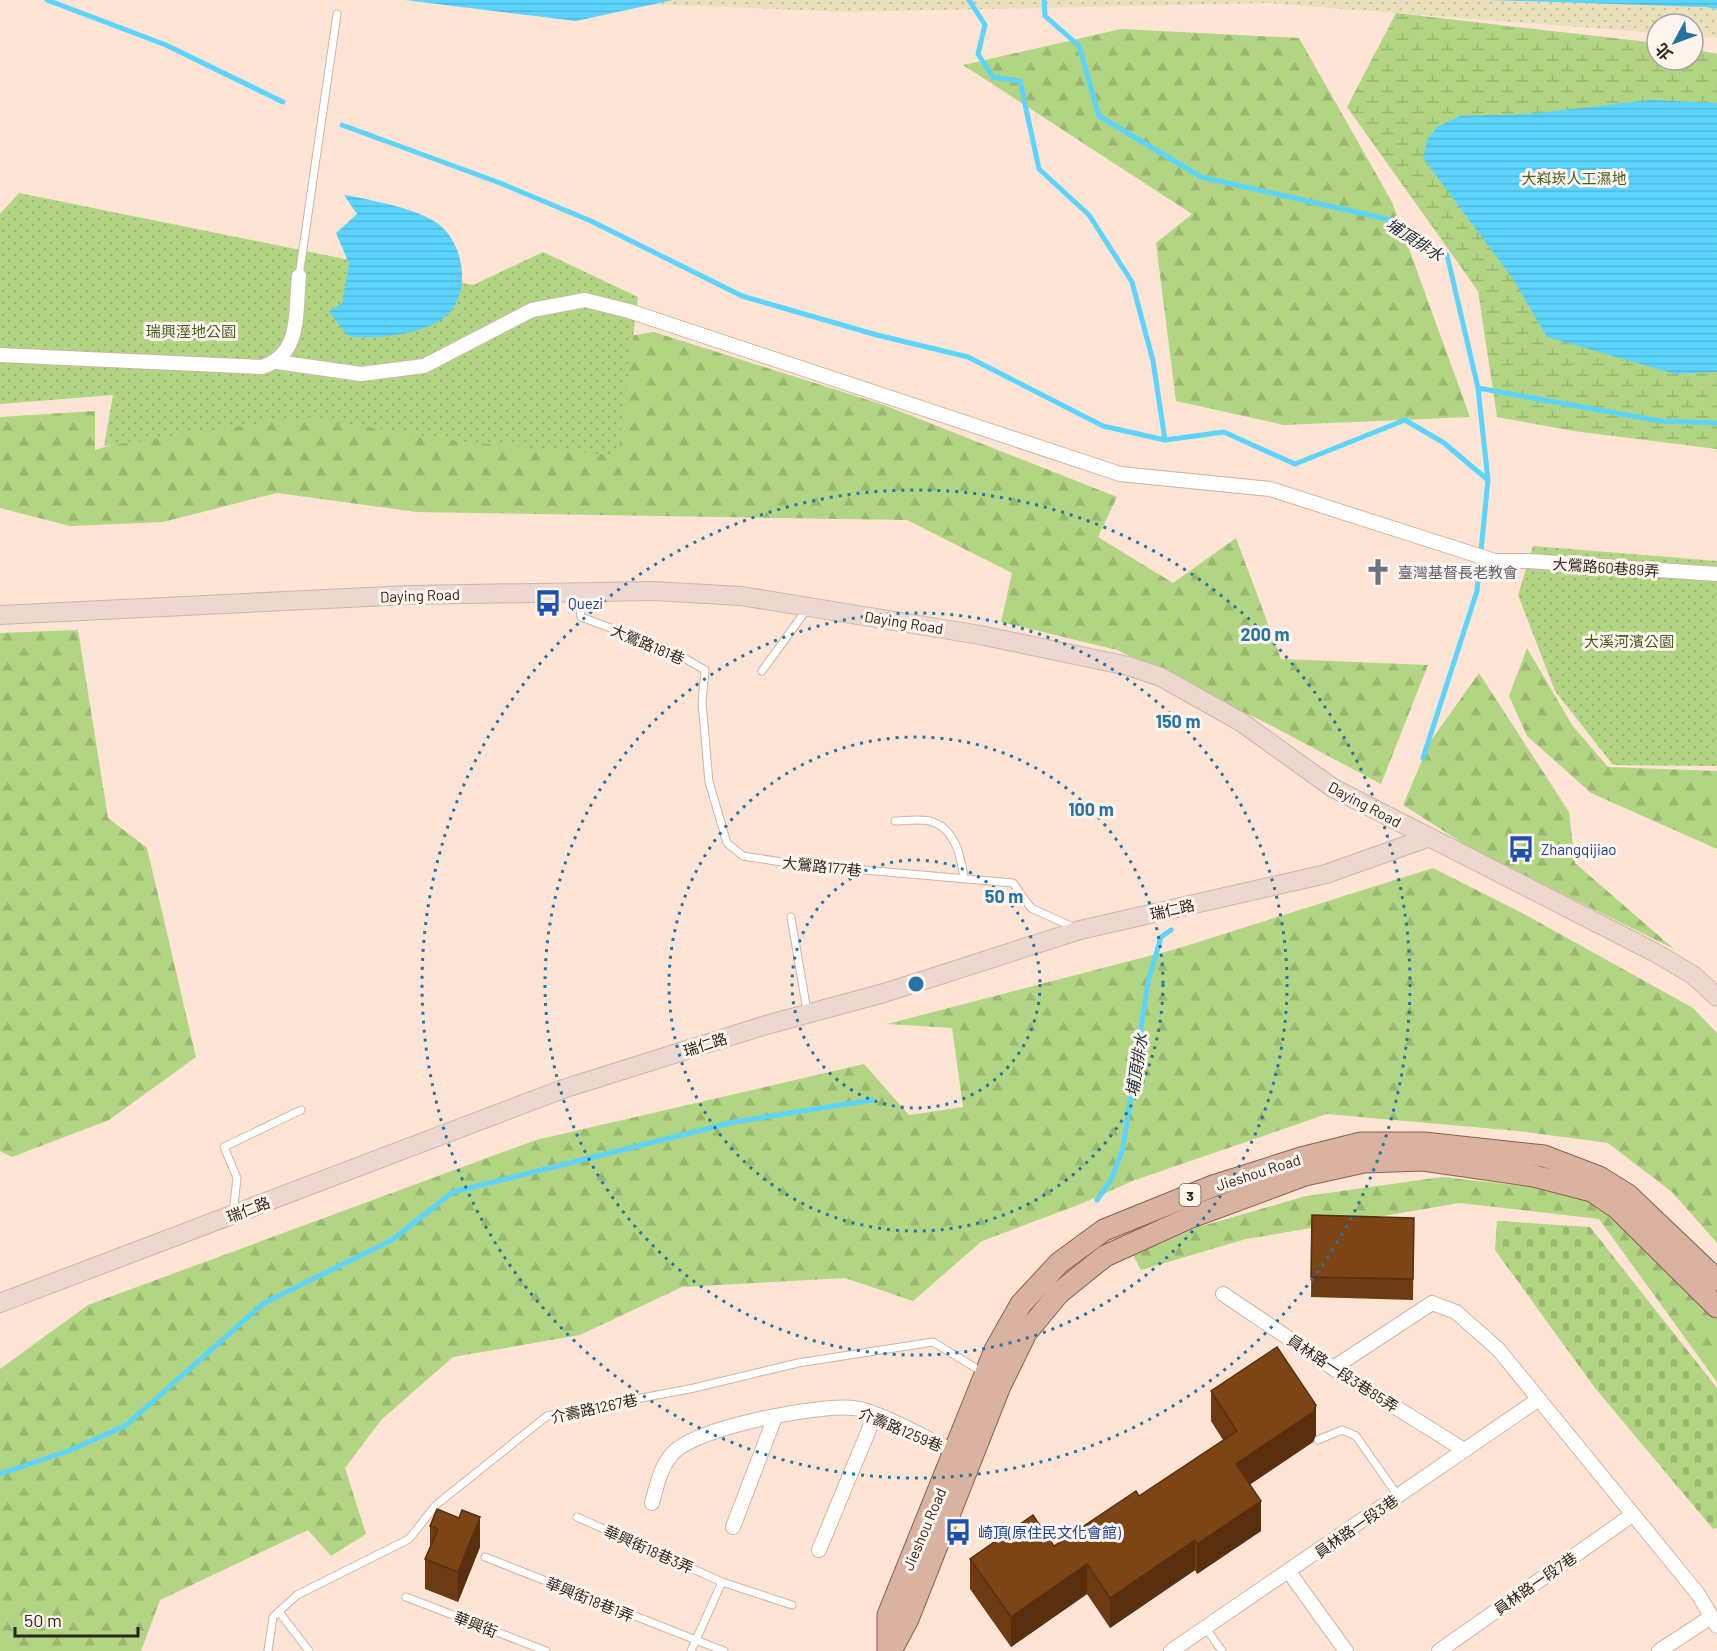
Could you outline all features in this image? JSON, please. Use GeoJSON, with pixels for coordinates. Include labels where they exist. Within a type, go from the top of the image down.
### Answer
{"type":"FeatureCollection","features":[{"type":"Feature","properties":{"kind":"main road","name":"Jieshou Road"},"geometry":{"type":"LineString","coordinates":[[889,1651],[908,1619],[1021,1304],[1059,1263],[1104,1230],[1213,1186],[1301,1158],[1361,1143],[1424,1143],[1544,1156],[1599,1177],[1628,1194],[1717,1280]]}},
{"type":"Feature","properties":{"kind":"main road","name":"Jieshou Road"},"geometry":{"type":"LineString","coordinates":[[889,1651],[888,1615],[956,1452],[992,1380],[1059,1293],[1105,1256],[1189,1218],[1305,1175],[1364,1162],[1423,1160],[1534,1176],[1592,1191],[1617,1208],[1717,1308]]}},
{"type":"Feature","properties":{"kind":"street"},"geometry":{"type":"LineString","coordinates":[[277,362],[289,350],[293,336],[299,276]]}},
{"type":"Feature","properties":{"kind":"street","name":"大鶯路60巷89弄"},"geometry":{"type":"LineString","coordinates":[[0,355],[262,367],[277,362],[361,374],[424,366],[532,310],[585,300],[629,311],[1120,474],[1270,489],[1470,555],[1495,561],[1529,561],[1717,574]]}},
{"type":"Feature","properties":{"kind":"street","name":"Daying Road"},"geometry":{"type":"LineString","coordinates":[[0,615],[409,595],[653,591],[741,596],[980,635],[1128,666],[1161,677],[1241,722],[1333,788],[1654,952],[1693,975],[1717,997]]}},
{"type":"Feature","properties":{"kind":"street","name":"瑞仁路"},"geometry":{"type":"LineString","coordinates":[[0,1303],[563,1089],[884,993],[1080,930],[1326,874],[1427,838]]}},
{"type":"Feature","properties":{"kind":"street","name":"員林路一段3巷85弄"},"geometry":{"type":"LineString","coordinates":[[1223,1294],[1333,1368],[1464,1450]]}},
{"type":"Feature","properties":{"kind":"street"},"geometry":{"type":"LineString","coordinates":[[1333,1368],[1432,1304],[1456,1312],[1498,1349],[1698,1594],[1714,1621],[1659,1651]]}},
{"type":"Feature","properties":{"kind":"street","name":"員林路一段3巷"},"geometry":{"type":"LineString","coordinates":[[1171,1651],[1539,1399]]}},
{"type":"Feature","properties":{"kind":"street","name":"介壽路1259巷"},"geometry":{"type":"LineString","coordinates":[[652,1503],[662,1467],[675,1450],[714,1432],[775,1417],[817,1410],[855,1408],[956,1452]]}},
{"type":"Feature","properties":{"kind":"street"},"geometry":{"type":"LineString","coordinates":[[819,1550],[875,1415]]}},
{"type":"Feature","properties":{"kind":"street"},"geometry":{"type":"LineString","coordinates":[[733,1527],[775,1417]]}},
{"type":"Feature","properties":{"kind":"street","name":"員林路一段7巷"},"geometry":{"type":"LineString","coordinates":[[1439,1651],[1632,1515]]}},
{"type":"Feature","properties":{"kind":"street"},"geometry":{"type":"LineString","coordinates":[[1289,1572],[1346,1651]]}},
{"type":"Feature","properties":{"kind":"lane"},"geometry":{"type":"LineString","coordinates":[[299,276],[337,14]]}},
{"type":"Feature","properties":{"kind":"lane","name":"大鶯路181巷"},"geometry":{"type":"LineString","coordinates":[[578,591],[581,617],[670,650],[705,670]]}},
{"type":"Feature","properties":{"kind":"lane"},"geometry":{"type":"LineString","coordinates":[[762,671],[808,607]]}},
{"type":"Feature","properties":{"kind":"lane","name":"大鶯路177巷"},"geometry":{"type":"LineString","coordinates":[[705,670],[702,702],[709,782],[728,843],[743,856],[795,864],[1013,883],[1032,908],[1080,930]]}},
{"type":"Feature","properties":{"kind":"lane"},"geometry":{"type":"LineString","coordinates":[[895,821],[931,821],[939,825],[948,833],[960,853],[964,878]]}},
{"type":"Feature","properties":{"kind":"lane"},"geometry":{"type":"LineString","coordinates":[[791,917],[808,1014]]}},
{"type":"Feature","properties":{"kind":"lane"},"geometry":{"type":"LineString","coordinates":[[232,1215],[237,1178],[224,1147],[301,1110]]}},
{"type":"Feature","properties":{"kind":"lane","name":"介壽路1267巷"},"geometry":{"type":"LineString","coordinates":[[279,1612],[297,1595],[409,1539],[436,1505],[547,1416],[694,1388],[798,1363],[933,1342],[992,1380]]}},
{"type":"Feature","properties":{"kind":"lane"},"geometry":{"type":"LineString","coordinates":[[1318,1440],[1342,1430],[1356,1436],[1398,1496]]}},
{"type":"Feature","properties":{"kind":"lane","name":"華興街18巷3弄"},"geometry":{"type":"LineString","coordinates":[[577,1517],[722,1581],[792,1605]]}},
{"type":"Feature","properties":{"kind":"lane","name":"華興街18巷1弄"},"geometry":{"type":"LineString","coordinates":[[485,1557],[724,1651]]}},
{"type":"Feature","properties":{"kind":"lane"},"geometry":{"type":"LineString","coordinates":[[691,1651],[722,1581]]}},
{"type":"Feature","properties":{"kind":"lane","name":"華興街"},"geometry":{"type":"LineString","coordinates":[[406,1597],[546,1651]]}},
{"type":"Feature","properties":{"kind":"lane"},"geometry":{"type":"LineString","coordinates":[[268,1651],[273,1617],[279,1612],[309,1651]]}},
{"type":"Feature","properties":{"kind":"lane"},"geometry":{"type":"LineString","coordinates":[[1205,1627],[1222,1651]]}},
{"type":"Feature","properties":{"kind":"green space","name":"大嵙崁人工濕地"},"geometry":{"type":"Polygon","coordinates":[[[1396,13],[1645,42],[1645,72],[1705,72],[1705,52],[1717,54],[1717,449],[1574,431],[1497,417],[1478,291],[1347,107],[1396,13]]]}},
{"type":"Feature","properties":{"kind":"green space"},"geometry":{"type":"Polygon","coordinates":[[[1121,29],[1299,38],[1392,202],[1470,417],[1284,425],[1176,401],[1156,243],[1192,214],[963,65],[1121,29]]]}},
{"type":"Feature","properties":{"kind":"green space","name":"瑞興溼地公園"},"geometry":{"type":"Polygon","coordinates":[[[19,193],[473,285],[543,252],[638,297],[618,456],[445,440],[305,417],[104,446],[113,395],[0,404],[0,214],[19,193]]]}},
{"type":"Feature","properties":{"kind":"green space"},"geometry":{"type":"Polygon","coordinates":[[[654,332],[884,405],[1117,497],[1098,537],[1173,583],[1236,538],[1281,659],[1428,665],[1381,784],[1266,723],[1117,650],[1001,622],[1012,573],[907,520],[417,512],[277,493],[163,522],[70,526],[0,508],[0,417],[95,411],[95,450],[279,393],[654,332]]]}},
{"type":"Feature","properties":{"kind":"green space","name":"大溪河濱公園"},"geometry":{"type":"Polygon","coordinates":[[[1533,546],[1717,561],[1717,766],[1613,765],[1555,691],[1518,595],[1533,546]]]}},
{"type":"Feature","properties":{"kind":"green space"},"geometry":{"type":"Polygon","coordinates":[[[78,630],[108,818],[147,848],[196,1057],[109,1120],[12,1157],[0,1151],[0,633],[78,630]]]}},
{"type":"Feature","properties":{"kind":"green space"},"geometry":{"type":"Polygon","coordinates":[[[1527,648],[1572,725],[1608,767],[1717,771],[1717,849],[1591,793],[1527,736],[1509,696],[1527,648]]]}},
{"type":"Feature","properties":{"kind":"green space"},"geometry":{"type":"Polygon","coordinates":[[[1479,673],[1569,812],[1575,863],[1674,949],[1472,849],[1403,805],[1430,742],[1479,673]]]}},
{"type":"Feature","properties":{"kind":"green space"},"geometry":{"type":"Polygon","coordinates":[[[1433,868],[1524,914],[1693,1008],[1717,1033],[1717,1243],[1672,1192],[1608,1143],[1518,1131],[1327,1114],[1135,1180],[1083,1203],[982,1241],[913,1301],[845,1278],[682,1287],[580,1335],[453,1357],[381,1420],[345,1468],[366,1534],[331,1556],[308,1530],[160,1600],[141,1651],[0,1651],[0,1369],[88,1305],[536,1140],[864,1064],[909,1115],[963,1107],[952,1028],[887,1024],[1176,949],[1433,868]]]}},
{"type":"Feature","properties":{"kind":"green space"},"geometry":{"type":"Polygon","coordinates":[[[1442,1177],[1580,1192],[1604,1201],[1717,1319],[1717,1382],[1599,1219],[1460,1203],[1246,1239],[1141,1270],[1133,1255],[1199,1227],[1306,1196],[1442,1177]]]}},
{"type":"Feature","properties":{"kind":"green space"},"geometry":{"type":"Polygon","coordinates":[[[1497,1221],[1590,1227],[1717,1388],[1717,1528],[1713,1529],[1595,1388],[1495,1250],[1497,1221]]]}},
{"type":"Feature","properties":{"kind":"sand"},"geometry":{"type":"Polygon","coordinates":[[[552,0],[1717,0],[1717,38],[1705,37],[1705,12],[1645,12],[1645,32],[1266,3],[848,12],[552,0]]]}},
{"type":"Feature","properties":{"kind":"water"},"geometry":{"type":"Polygon","coordinates":[[[405,0],[673,0],[576,21],[405,0]]]}},
{"type":"Feature","properties":{"kind":"water"},"geometry":{"type":"Polygon","coordinates":[[[1490,0],[1717,0],[1717,9],[1705,7],[1490,0]]]}},
{"type":"Feature","properties":{"kind":"water"},"geometry":{"type":"Polygon","coordinates":[[[1651,100],[1717,103],[1717,372],[1675,374],[1547,337],[1513,279],[1423,158],[1427,140],[1437,127],[1460,116],[1528,114],[1651,100]]]}},
{"type":"Feature","properties":{"kind":"water"},"geometry":{"type":"Polygon","coordinates":[[[344,195],[418,213],[437,223],[446,232],[454,242],[459,255],[462,282],[454,307],[445,317],[424,328],[398,335],[348,336],[329,312],[342,303],[349,264],[336,233],[357,214],[344,195]]]}},
{"type":"Feature","properties":{"kind":"building"},"geometry":{"type":"Polygon","coordinates":[[[1312,1215],[1414,1218],[1413,1279],[1311,1277],[1312,1215]]]}},
{"type":"Feature","properties":{"kind":"building"},"geometry":{"type":"Polygon","coordinates":[[[1277,1347],[1316,1405],[1313,1412],[1236,1464],[1261,1501],[1197,1544],[1195,1540],[1110,1598],[1087,1564],[1011,1617],[970,1559],[1033,1515],[1054,1546],[1136,1491],[1139,1496],[1237,1431],[1211,1391],[1277,1347]]]}},
{"type":"Feature","properties":{"kind":"building"},"geometry":{"type":"Polygon","coordinates":[[[437,1509],[459,1518],[462,1510],[480,1517],[458,1572],[425,1559],[438,1529],[430,1526],[437,1509]]]}},
{"type":"Feature","properties":{"kind":"waterway"},"geometry":{"type":"LineString","coordinates":[[47,0],[166,45],[283,102]]}},
{"type":"Feature","properties":{"kind":"waterway"},"geometry":{"type":"LineString","coordinates":[[969,0],[985,25],[978,54],[993,77],[1020,81],[1039,169],[1089,215],[1132,282],[1153,361],[1165,440]]}},
{"type":"Feature","properties":{"kind":"waterway","name":"埔頂排水"},"geometry":{"type":"LineString","coordinates":[[1044,0],[1045,16],[1079,46],[1099,116],[1201,177],[1387,219],[1447,255],[1478,388],[1488,480],[1477,591],[1423,758]]}},
{"type":"Feature","properties":{"kind":"waterway"},"geometry":{"type":"LineString","coordinates":[[342,125],[500,183],[591,221],[742,296],[877,335],[968,357],[1103,426],[1165,440],[1224,432],[1295,464],[1405,420],[1444,443],[1488,480]]}},
{"type":"Feature","properties":{"kind":"waterway"},"geometry":{"type":"LineString","coordinates":[[1478,388],[1660,421],[1717,423]]}},
{"type":"Feature","properties":{"kind":"waterway","name":"埔頂排水"},"geometry":{"type":"LineString","coordinates":[[1097,1200],[1111,1180],[1123,1148],[1148,982],[1161,937],[1171,930]]}},
{"type":"Feature","properties":{"kind":"waterway"},"geometry":{"type":"LineString","coordinates":[[0,1474],[68,1451],[125,1426],[264,1303],[392,1240],[453,1192],[734,1122],[872,1100]]}},
{"type":"Feature","properties":{"kind":"place","name":"臺灣基督長老教會"},"geometry":{"type":"Point","coordinates":[1378,572]}},
{"type":"Feature","properties":{"kind":"place","name":"Quezi"},"geometry":{"type":"Point","coordinates":[548,603]}},
{"type":"Feature","properties":{"kind":"place","name":"Zhangqijiao"},"geometry":{"type":"Point","coordinates":[1521,849]}},
{"type":"Feature","properties":{"kind":"place","name":"崎頂(原住民文化會館)"},"geometry":{"type":"Point","coordinates":[958,1532]}}]}
